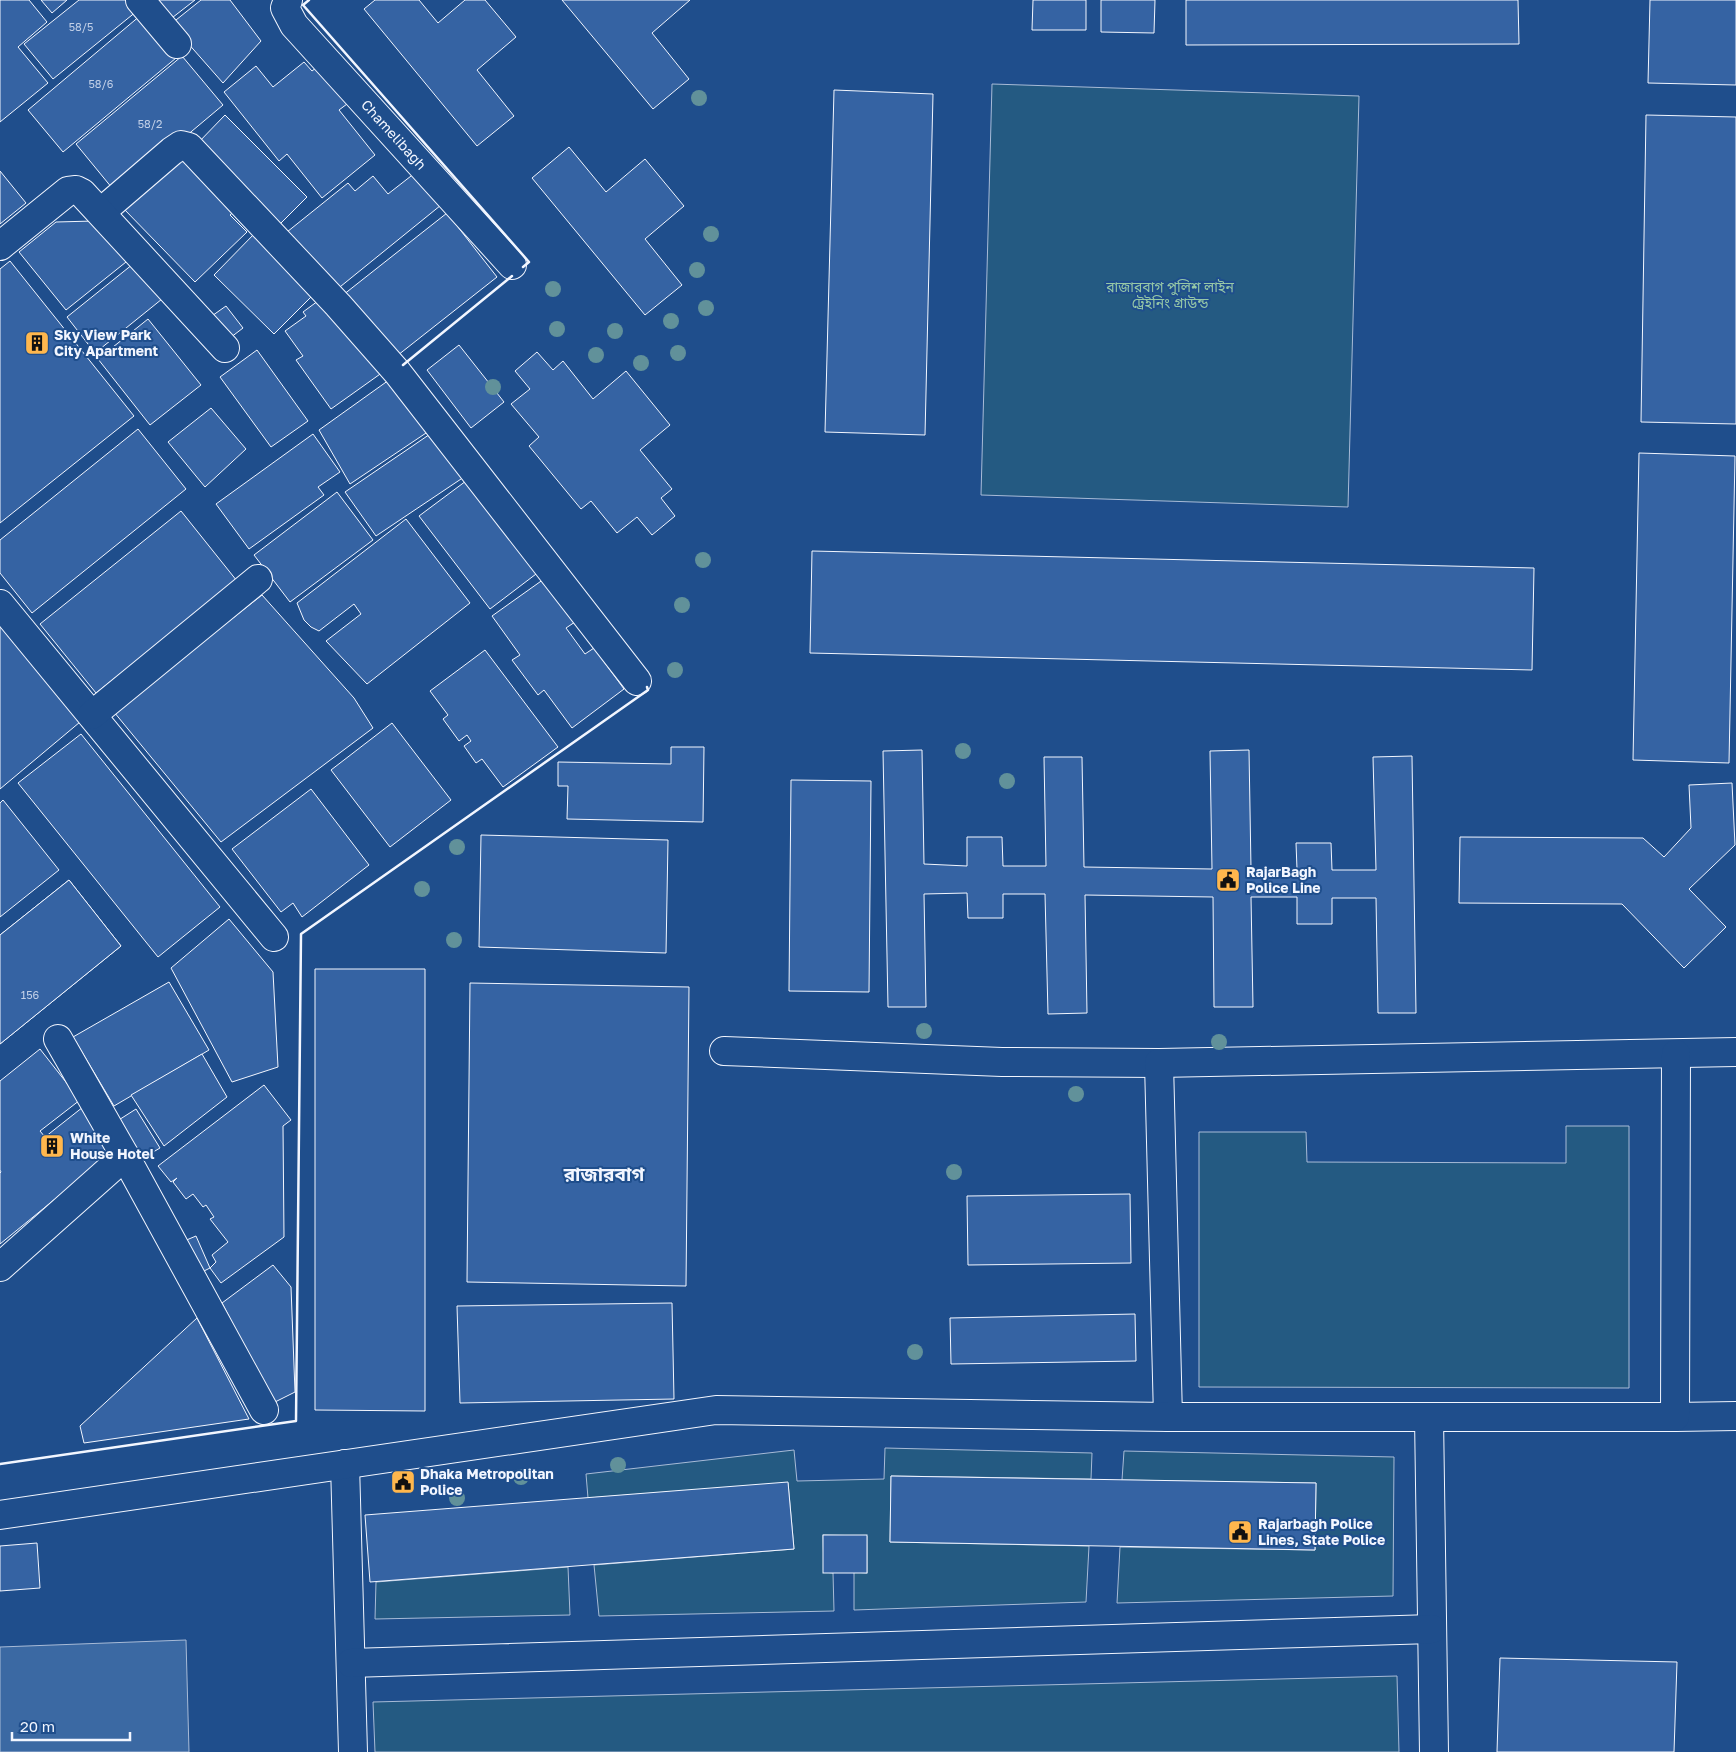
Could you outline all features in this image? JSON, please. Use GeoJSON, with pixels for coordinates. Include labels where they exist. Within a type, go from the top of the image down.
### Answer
{"type":"FeatureCollection","features":[{"type":"Feature","properties":{"kind":"street"},"geometry":{"type":"LineString","coordinates":[[140,0],[177,44]]}},
{"type":"Feature","properties":{"kind":"street","name":"Chamelibagh"},"geometry":{"type":"LineString","coordinates":[[288,0],[286,8],[294,25],[512,265]]}},
{"type":"Feature","properties":{"kind":"street"},"geometry":{"type":"LineString","coordinates":[[101,212],[172,151],[181,145],[189,147],[338,305],[397,372],[637,681]]}},
{"type":"Feature","properties":{"kind":"street"},"geometry":{"type":"LineString","coordinates":[[0,246],[68,191],[76,190],[82,193],[101,212],[225,348]]}},
{"type":"Feature","properties":{"kind":"street"},"geometry":{"type":"LineString","coordinates":[[92,714],[258,579]]}},
{"type":"Feature","properties":{"kind":"street"},"geometry":{"type":"LineString","coordinates":[[0,604],[274,937]]}},
{"type":"Feature","properties":{"kind":"street"},"geometry":{"type":"LineString","coordinates":[[58,1040],[125,1156],[264,1410]]}},
{"type":"Feature","properties":{"kind":"street"},"geometry":{"type":"LineString","coordinates":[[724,1051],[1002,1062],[1159,1063],[1736,1052]]}},
{"type":"Feature","properties":{"kind":"street"},"geometry":{"type":"LineString","coordinates":[[1675,1417],[1676,1054]]}},
{"type":"Feature","properties":{"kind":"street"},"geometry":{"type":"LineString","coordinates":[[1159,1063],[1168,1417]]}},
{"type":"Feature","properties":{"kind":"street"},"geometry":{"type":"LineString","coordinates":[[0,1267],[125,1156]]}},
{"type":"Feature","properties":{"kind":"street"},"geometry":{"type":"LineString","coordinates":[[0,1515],[716,1410],[1168,1417],[1736,1416]]}},
{"type":"Feature","properties":{"kind":"street"},"geometry":{"type":"LineString","coordinates":[[1429,1417],[1434,1752]]}},
{"type":"Feature","properties":{"kind":"street"},"geometry":{"type":"LineString","coordinates":[[345,1464],[353,1752]]}},
{"type":"Feature","properties":{"kind":"street"},"geometry":{"type":"LineString","coordinates":[[351,1663],[1432,1628]]}},
{"type":"Feature","properties":{"kind":"green space","name":"রাজারবাগ পুলিশ লাইন ট্রেইনিং গ্রাউন্ড"},"geometry":{"type":"Polygon","coordinates":[[[992,84],[1359,96],[1348,507],[981,495],[992,84]]]}},
{"type":"Feature","properties":{"kind":"green space"},"geometry":{"type":"Polygon","coordinates":[[[1566,1126],[1629,1126],[1629,1388],[1199,1387],[1199,1132],[1306,1132],[1307,1162],[1566,1163],[1566,1126]]]}},
{"type":"Feature","properties":{"kind":"green space"},"geometry":{"type":"Polygon","coordinates":[[[885,1448],[1092,1453],[1091,1479],[891,1476],[890,1542],[1089,1546],[1086,1602],[854,1610],[854,1572],[867,1573],[867,1536],[823,1535],[824,1572],[833,1573],[834,1611],[599,1616],[594,1565],[794,1549],[788,1483],[588,1498],[586,1474],[794,1450],[797,1481],[884,1479],[885,1448]]]}},
{"type":"Feature","properties":{"kind":"green space"},"geometry":{"type":"Polygon","coordinates":[[[1124,1451],[1394,1457],[1393,1596],[1117,1603],[1120,1547],[1315,1550],[1316,1483],[1122,1480],[1124,1451]]]}},
{"type":"Feature","properties":{"kind":"green space"},"geometry":{"type":"Polygon","coordinates":[[[568,1567],[570,1615],[375,1619],[376,1582],[568,1567]]]}},
{"type":"Feature","properties":{"kind":"green space"},"geometry":{"type":"Polygon","coordinates":[[[1397,1676],[1399,1752],[375,1752],[373,1702],[1397,1676]]]}},
{"type":"Feature","properties":{"kind":"shaded area"},"geometry":{"type":"Polygon","coordinates":[[[186,1640],[189,1752],[0,1752],[0,1647],[186,1640]]]}},
{"type":"Feature","properties":{"kind":"building"},"geometry":{"type":"Polygon","coordinates":[[[0,0],[29,0],[47,22],[18,47],[48,83],[0,122],[0,0]]]}},
{"type":"Feature","properties":{"kind":"building"},"geometry":{"type":"Polygon","coordinates":[[[41,0],[67,0],[52,13],[41,0]]]}},
{"type":"Feature","properties":{"kind":"building"},"geometry":{"type":"Polygon","coordinates":[[[79,0],[128,0],[137,11],[53,79],[24,44],[79,0]]]}},
{"type":"Feature","properties":{"kind":"building"},"geometry":{"type":"Polygon","coordinates":[[[151,0],[195,0],[168,21],[151,0]]]}},
{"type":"Feature","properties":{"kind":"building"},"geometry":{"type":"Polygon","coordinates":[[[201,0],[230,0],[261,41],[223,83],[171,24],[201,0]]]}},
{"type":"Feature","properties":{"kind":"building"},"geometry":{"type":"Polygon","coordinates":[[[375,0],[419,0],[438,23],[465,0],[485,0],[516,37],[477,70],[514,116],[477,146],[364,9],[375,0]]]}},
{"type":"Feature","properties":{"kind":"building"},"geometry":{"type":"Polygon","coordinates":[[[562,0],[690,0],[652,33],[689,79],[653,109],[562,0]]]}},
{"type":"Feature","properties":{"kind":"building"},"geometry":{"type":"Polygon","coordinates":[[[1033,0],[1086,0],[1086,30],[1032,30],[1033,0]]]}},
{"type":"Feature","properties":{"kind":"building"},"geometry":{"type":"Polygon","coordinates":[[[1101,0],[1155,0],[1154,33],[1101,32],[1101,0]]]}},
{"type":"Feature","properties":{"kind":"building"},"geometry":{"type":"Polygon","coordinates":[[[1186,0],[1518,0],[1519,44],[1186,45],[1186,0]]]}},
{"type":"Feature","properties":{"kind":"building"},"geometry":{"type":"Polygon","coordinates":[[[1650,0],[1736,0],[1736,85],[1648,83],[1650,0]]]}},
{"type":"Feature","properties":{"kind":"building"},"geometry":{"type":"Polygon","coordinates":[[[141,15],[176,58],[63,152],[28,110],[141,15]]]}},
{"type":"Feature","properties":{"kind":"building"},"geometry":{"type":"Polygon","coordinates":[[[182,56],[223,105],[117,194],[76,144],[182,56]]]}},
{"type":"Feature","properties":{"kind":"building"},"geometry":{"type":"Polygon","coordinates":[[[304,62],[312,71],[321,64],[351,101],[339,110],[375,155],[322,198],[287,154],[279,161],[224,92],[256,66],[273,87],[304,62]]]}},
{"type":"Feature","properties":{"kind":"building"},"geometry":{"type":"Polygon","coordinates":[[[834,90],[933,94],[925,435],[825,432],[834,90]]]}},
{"type":"Feature","properties":{"kind":"building"},"geometry":{"type":"Polygon","coordinates":[[[225,115],[307,197],[277,227],[195,146],[225,115]]]}},
{"type":"Feature","properties":{"kind":"building"},"geometry":{"type":"Polygon","coordinates":[[[1646,115],[1736,117],[1736,424],[1641,422],[1646,115]]]}},
{"type":"Feature","properties":{"kind":"building"},"geometry":{"type":"Polygon","coordinates":[[[569,147],[606,192],[645,159],[684,206],[645,239],[682,285],[645,315],[532,178],[569,147]]]}},
{"type":"Feature","properties":{"kind":"building"},"geometry":{"type":"Polygon","coordinates":[[[180,152],[236,210],[230,215],[247,232],[195,282],[123,208],[180,152]]]}},
{"type":"Feature","properties":{"kind":"building"},"geometry":{"type":"Polygon","coordinates":[[[420,169],[446,201],[330,295],[282,236],[348,183],[355,191],[373,176],[388,194],[420,169]]]}},
{"type":"Feature","properties":{"kind":"building"},"geometry":{"type":"Polygon","coordinates":[[[0,171],[26,203],[0,224],[0,171]]]}},
{"type":"Feature","properties":{"kind":"building"},"geometry":{"type":"Polygon","coordinates":[[[447,213],[497,277],[393,359],[343,295],[447,213]]]}},
{"type":"Feature","properties":{"kind":"building"},"geometry":{"type":"Polygon","coordinates":[[[94,221],[126,262],[66,310],[19,252],[56,222],[94,221]]]}},
{"type":"Feature","properties":{"kind":"building"},"geometry":{"type":"Polygon","coordinates":[[[256,232],[316,292],[274,334],[214,275],[256,232]]]}},
{"type":"Feature","properties":{"kind":"building","name":"Sky View Park City Apartment"},"geometry":{"type":"Polygon","coordinates":[[[10,261],[134,416],[0,523],[0,269],[10,261]]]}},
{"type":"Feature","properties":{"kind":"building"},"geometry":{"type":"Polygon","coordinates":[[[133,264],[162,299],[95,353],[67,317],[133,264]]]}},
{"type":"Feature","properties":{"kind":"building"},"geometry":{"type":"Polygon","coordinates":[[[322,298],[383,372],[331,409],[296,360],[303,356],[285,331],[306,316],[303,312],[322,298]]]}},
{"type":"Feature","properties":{"kind":"building"},"geometry":{"type":"Polygon","coordinates":[[[226,306],[243,328],[226,341],[209,318],[226,306]]]}},
{"type":"Feature","properties":{"kind":"building"},"geometry":{"type":"Polygon","coordinates":[[[148,319],[201,385],[150,425],[98,359],[148,319]]]}},
{"type":"Feature","properties":{"kind":"building"},"geometry":{"type":"Polygon","coordinates":[[[459,345],[504,402],[471,428],[427,370],[459,345]]]}},
{"type":"Feature","properties":{"kind":"building"},"geometry":{"type":"Polygon","coordinates":[[[257,350],[308,421],[271,447],[220,377],[257,350]]]}},
{"type":"Feature","properties":{"kind":"building"},"geometry":{"type":"Polygon","coordinates":[[[537,352],[553,370],[563,361],[593,399],[626,371],[670,425],[640,450],[672,489],[661,498],[675,516],[652,535],[637,517],[617,533],[591,501],[581,509],[529,446],[539,437],[511,404],[530,389],[515,371],[537,352]]]}},
{"type":"Feature","properties":{"kind":"building"},"geometry":{"type":"Polygon","coordinates":[[[396,375],[435,427],[350,484],[319,430],[396,375]]]}},
{"type":"Feature","properties":{"kind":"building"},"geometry":{"type":"Polygon","coordinates":[[[211,408],[246,449],[205,487],[168,442],[211,408]]]}},
{"type":"Feature","properties":{"kind":"building"},"geometry":{"type":"Polygon","coordinates":[[[138,429],[186,489],[32,613],[0,573],[0,540],[138,429]]]}},
{"type":"Feature","properties":{"kind":"building"},"geometry":{"type":"Polygon","coordinates":[[[436,430],[467,475],[376,536],[345,492],[436,430]]]}},
{"type":"Feature","properties":{"kind":"building"},"geometry":{"type":"Polygon","coordinates":[[[313,434],[340,472],[318,487],[324,495],[249,549],[216,504],[313,434]]]}},
{"type":"Feature","properties":{"kind":"building"},"geometry":{"type":"Polygon","coordinates":[[[1639,453],[1735,456],[1729,763],[1633,760],[1639,453]]]}},
{"type":"Feature","properties":{"kind":"building"},"geometry":{"type":"Polygon","coordinates":[[[470,478],[540,571],[490,609],[419,516],[470,478]]]}},
{"type":"Feature","properties":{"kind":"building"},"geometry":{"type":"Polygon","coordinates":[[[337,492],[373,540],[290,602],[254,555],[337,492]]]}},
{"type":"Feature","properties":{"kind":"building"},"geometry":{"type":"Polygon","coordinates":[[[181,511],[237,581],[96,693],[40,624],[181,511]]]}},
{"type":"Feature","properties":{"kind":"building"},"geometry":{"type":"Polygon","coordinates":[[[406,519],[470,603],[367,684],[326,641],[361,614],[354,604],[319,631],[311,627],[304,620],[297,603],[406,519]]]}},
{"type":"Feature","properties":{"kind":"building"},"geometry":{"type":"Polygon","coordinates":[[[812,551],[1534,568],[1532,670],[810,653],[812,551]]]}},
{"type":"Feature","properties":{"kind":"building"},"geometry":{"type":"Polygon","coordinates":[[[544,579],[575,622],[566,628],[585,654],[594,648],[624,689],[572,728],[544,690],[538,695],[512,660],[520,655],[492,616],[544,579]]]}},
{"type":"Feature","properties":{"kind":"building"},"geometry":{"type":"Polygon","coordinates":[[[262,595],[354,698],[373,728],[221,842],[114,712],[262,595]]]}},
{"type":"Feature","properties":{"kind":"building"},"geometry":{"type":"Polygon","coordinates":[[[0,619],[80,722],[0,789],[0,619]]]}},
{"type":"Feature","properties":{"kind":"building"},"geometry":{"type":"Polygon","coordinates":[[[485,650],[558,747],[503,787],[482,759],[476,763],[464,746],[471,741],[467,735],[459,741],[443,719],[448,715],[430,691],[485,650]]]}},
{"type":"Feature","properties":{"kind":"building"},"geometry":{"type":"Polygon","coordinates":[[[392,723],[451,800],[390,847],[331,770],[392,723]]]}},
{"type":"Feature","properties":{"kind":"building"},"geometry":{"type":"Polygon","coordinates":[[[81,734],[220,907],[158,957],[18,783],[81,734]]]}},
{"type":"Feature","properties":{"kind":"building"},"geometry":{"type":"Polygon","coordinates":[[[671,747],[704,747],[703,822],[567,819],[568,786],[558,786],[558,762],[671,764],[671,747]]]}},
{"type":"Feature","properties":{"kind":"building"},"geometry":{"type":"Polygon","coordinates":[[[922,750],[924,864],[967,866],[967,837],[1002,837],[1003,866],[1046,866],[1044,757],[1082,757],[1084,867],[1212,869],[1210,751],[1249,750],[1251,869],[1297,869],[1296,843],[1331,843],[1332,870],[1376,870],[1373,757],[1412,756],[1416,1013],[1378,1013],[1376,898],[1332,898],[1332,924],[1297,924],[1297,897],[1251,897],[1253,1007],[1214,1007],[1213,897],[1085,895],[1087,1013],[1048,1014],[1045,894],[1003,894],[1003,918],[968,918],[967,893],[924,894],[926,1007],[888,1007],[883,751],[922,750]]]}},
{"type":"Feature","properties":{"kind":"building"},"geometry":{"type":"Polygon","coordinates":[[[791,780],[871,781],[869,992],[789,991],[791,780]]]}},
{"type":"Feature","properties":{"kind":"building"},"geometry":{"type":"Polygon","coordinates":[[[1732,783],[1735,845],[1689,889],[1726,927],[1684,968],[1622,904],[1459,903],[1460,837],[1643,838],[1664,857],[1691,828],[1689,785],[1732,783]]]}},
{"type":"Feature","properties":{"kind":"building"},"geometry":{"type":"Polygon","coordinates":[[[311,789],[369,865],[302,917],[293,903],[281,912],[232,849],[311,789]]]}},
{"type":"Feature","properties":{"kind":"building"},"geometry":{"type":"Polygon","coordinates":[[[3,800],[59,870],[0,917],[0,803],[3,800]]]}},
{"type":"Feature","properties":{"kind":"building"},"geometry":{"type":"Polygon","coordinates":[[[481,835],[668,840],[666,953],[479,947],[481,835]]]}},
{"type":"Feature","properties":{"kind":"building"},"geometry":{"type":"Polygon","coordinates":[[[69,880],[121,946],[0,1044],[0,935],[69,880]]]}},
{"type":"Feature","properties":{"kind":"building"},"geometry":{"type":"Polygon","coordinates":[[[69,880],[121,946],[0,1044],[0,935],[69,880]]]}},
{"type":"Feature","properties":{"kind":"building"},"geometry":{"type":"Polygon","coordinates":[[[229,919],[273,972],[278,1067],[232,1082],[171,968],[229,919]]]}},
{"type":"Feature","properties":{"kind":"building"},"geometry":{"type":"Polygon","coordinates":[[[315,969],[425,969],[425,1411],[315,1410],[315,969]]]}},
{"type":"Feature","properties":{"kind":"building"},"geometry":{"type":"Polygon","coordinates":[[[169,982],[209,1050],[114,1106],[73,1037],[169,982]]]}},
{"type":"Feature","properties":{"kind":"building"},"geometry":{"type":"Polygon","coordinates":[[[470,983],[689,987],[686,1286],[467,1282],[470,983]]]}},
{"type":"Feature","properties":{"kind":"building","name":"White House Hotel"},"geometry":{"type":"Polygon","coordinates":[[[40,1049],[80,1100],[40,1131],[45,1137],[83,1107],[109,1155],[0,1244],[0,1081],[40,1049]]]}},
{"type":"Feature","properties":{"kind":"building"},"geometry":{"type":"Polygon","coordinates":[[[202,1054],[227,1097],[164,1146],[131,1095],[202,1054]]]}},
{"type":"Feature","properties":{"kind":"building"},"geometry":{"type":"Polygon","coordinates":[[[264,1085],[291,1120],[283,1126],[284,1237],[221,1283],[210,1268],[216,1262],[212,1255],[228,1242],[210,1219],[214,1217],[206,1205],[203,1207],[193,1194],[186,1199],[173,1182],[177,1178],[171,1182],[158,1166],[264,1085]]]}},
{"type":"Feature","properties":{"kind":"building"},"geometry":{"type":"Polygon","coordinates":[[[136,1109],[160,1148],[138,1161],[114,1123],[136,1109]]]}},
{"type":"Feature","properties":{"kind":"building"},"geometry":{"type":"Polygon","coordinates":[[[1130,1194],[1131,1263],[968,1265],[967,1196],[1130,1194]]]}},
{"type":"Feature","properties":{"kind":"building"},"geometry":{"type":"Polygon","coordinates":[[[196,1236],[210,1268],[192,1277],[177,1244],[196,1236]]]}},
{"type":"Feature","properties":{"kind":"building"},"geometry":{"type":"Polygon","coordinates":[[[273,1265],[291,1287],[295,1392],[273,1403],[222,1303],[273,1265]]]}},
{"type":"Feature","properties":{"kind":"building"},"geometry":{"type":"Polygon","coordinates":[[[672,1303],[674,1399],[460,1403],[457,1306],[672,1303]]]}},
{"type":"Feature","properties":{"kind":"building"},"geometry":{"type":"Polygon","coordinates":[[[1135,1314],[1136,1361],[951,1364],[950,1318],[1135,1314]]]}},
{"type":"Feature","properties":{"kind":"building"},"geometry":{"type":"Polygon","coordinates":[[[197,1318],[249,1419],[84,1443],[80,1426],[197,1318]]]}},
{"type":"Feature","properties":{"kind":"building"},"geometry":{"type":"Polygon","coordinates":[[[891,1476],[1316,1483],[1315,1550],[890,1542],[891,1476]]]}},
{"type":"Feature","properties":{"kind":"building"},"geometry":{"type":"Polygon","coordinates":[[[788,1482],[794,1549],[370,1582],[365,1515],[788,1482]]]}},
{"type":"Feature","properties":{"kind":"building"},"geometry":{"type":"Polygon","coordinates":[[[823,1535],[867,1535],[867,1573],[823,1573],[823,1535]]]}},
{"type":"Feature","properties":{"kind":"building"},"geometry":{"type":"Polygon","coordinates":[[[37,1543],[40,1588],[0,1591],[0,1546],[37,1543]]]}},
{"type":"Feature","properties":{"kind":"building"},"geometry":{"type":"Polygon","coordinates":[[[1500,1658],[1677,1662],[1674,1752],[1497,1752],[1500,1658]]]}},
{"type":"Feature","properties":{"kind":"wall"},"geometry":{"type":"LineString","coordinates":[[309,0],[303,5],[529,262],[523,267]]}},
{"type":"Feature","properties":{"kind":"wall"},"geometry":{"type":"LineString","coordinates":[[403,365],[512,276]]}},
{"type":"Feature","properties":{"kind":"wall"},"geometry":{"type":"LineString","coordinates":[[0,1464],[296,1421],[301,934],[648,690],[647,687]]}},
{"type":"Feature","properties":{"kind":"place","name":"Sky View Park City Apartment"},"geometry":{"type":"Point","coordinates":[37,343]}},
{"type":"Feature","properties":{"kind":"place","name":"RajarBagh Police Line"},"geometry":{"type":"Point","coordinates":[1228,880]}},
{"type":"Feature","properties":{"kind":"place","name":"White House Hotel"},"geometry":{"type":"Point","coordinates":[52,1146]}},
{"type":"Feature","properties":{"kind":"place","name":"Dhaka Metropolitan Police"},"geometry":{"type":"Point","coordinates":[403,1482]}},
{"type":"Feature","properties":{"kind":"place","name":"Rajarbagh Police Lines, State Police"},"geometry":{"type":"Point","coordinates":[1240,1532]}},
{"type":"Feature","properties":{"kind":"district","name":"রাজারবাগ"},"geometry":{"type":"Point","coordinates":[604,1174]}}]}
